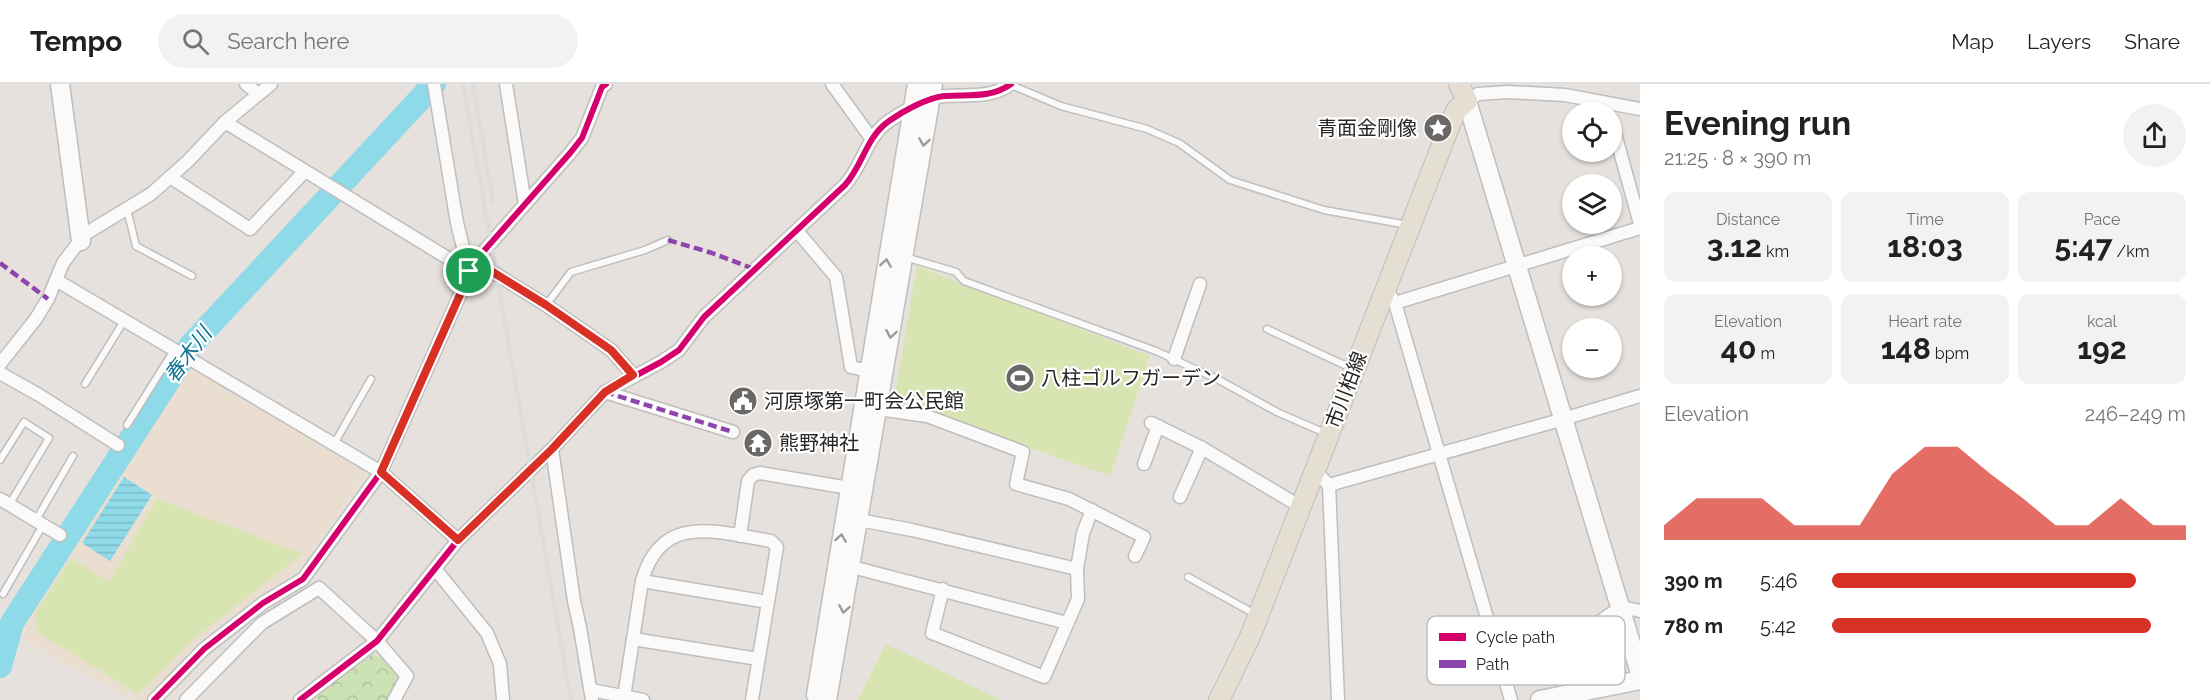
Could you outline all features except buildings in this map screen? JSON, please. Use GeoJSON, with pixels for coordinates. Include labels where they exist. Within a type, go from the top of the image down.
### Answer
{"type":"FeatureCollection","features":[{"type":"Feature","properties":{"kind":"main road","name":"市川柏線"},"geometry":{"type":"LineString","coordinates":[[1219,700],[1236,668],[1258,615],[1354,369],[1390,295],[1410,225],[1463,93]]}},
{"type":"Feature","properties":{"kind":"street"},"geometry":{"type":"LineString","coordinates":[[61,84],[81,241]]}},
{"type":"Feature","properties":{"kind":"street"},"geometry":{"type":"LineString","coordinates":[[246,84],[258,94]]}},
{"type":"Feature","properties":{"kind":"street"},"geometry":{"type":"LineString","coordinates":[[0,364],[35,320],[48,299],[63,263],[85,234],[151,194],[188,161],[225,122],[271,84]]}},
{"type":"Feature","properties":{"kind":"street"},"geometry":{"type":"LineString","coordinates":[[506,84],[525,204]]}},
{"type":"Feature","properties":{"kind":"street"},"geometry":{"type":"LineString","coordinates":[[154,700],[204,649],[263,603],[303,579],[381,472],[472,266],[571,153],[582,138],[602,87],[606,84]]}},
{"type":"Feature","properties":{"kind":"street"},"geometry":{"type":"LineString","coordinates":[[832,84],[871,138]]}},
{"type":"Feature","properties":{"kind":"street"},"geometry":{"type":"LineString","coordinates":[[816,700],[917,84]]}},
{"type":"Feature","properties":{"kind":"street"},"geometry":{"type":"LineString","coordinates":[[932,91],[945,96],[978,97],[998,92],[1011,85]]}},
{"type":"Feature","properties":{"kind":"street"},"geometry":{"type":"LineString","coordinates":[[1590,102],[1565,95],[1493,88],[1478,94],[1463,93],[1624,616]]}},
{"type":"Feature","properties":{"kind":"street"},"geometry":{"type":"LineString","coordinates":[[435,90],[457,224],[472,266]]}},
{"type":"Feature","properties":{"kind":"street"},"geometry":{"type":"LineString","coordinates":[[300,700],[377,641],[458,540],[552,449],[605,392],[679,350],[704,317],[855,174],[871,138],[890,120],[913,108],[932,91]]}},
{"type":"Feature","properties":{"kind":"street"},"geometry":{"type":"LineString","coordinates":[[827,700],[852,567],[932,91]]}},
{"type":"Feature","properties":{"kind":"street"},"geometry":{"type":"LineString","coordinates":[[1622,108],[1640,109]]}},
{"type":"Feature","properties":{"kind":"street"},"geometry":{"type":"LineString","coordinates":[[225,122],[351,199],[546,305],[611,350],[633,375]]}},
{"type":"Feature","properties":{"kind":"street"},"geometry":{"type":"LineString","coordinates":[[1487,616],[1390,295],[1518,266],[1640,226],[1622,160]]}},
{"type":"Feature","properties":{"kind":"street"},"geometry":{"type":"LineString","coordinates":[[170,177],[250,229],[304,171]]}},
{"type":"Feature","properties":{"kind":"street"},"geometry":{"type":"LineString","coordinates":[[797,231],[836,277],[851,367],[869,371]]}},
{"type":"Feature","properties":{"kind":"street"},"geometry":{"type":"LineString","coordinates":[[56,280],[381,472],[458,540]]}},
{"type":"Feature","properties":{"kind":"street"},"geometry":{"type":"LineString","coordinates":[[1174,359],[1200,284]]}},
{"type":"Feature","properties":{"kind":"street"},"geometry":{"type":"LineString","coordinates":[[0,373],[118,445]]}},
{"type":"Feature","properties":{"kind":"street"},"geometry":{"type":"LineString","coordinates":[[605,392],[733,432]]}},
{"type":"Feature","properties":{"kind":"street"},"geometry":{"type":"LineString","coordinates":[[1329,485],[1640,396]]}},
{"type":"Feature","properties":{"kind":"street"},"geometry":{"type":"LineString","coordinates":[[878,409],[927,417],[1023,452],[1016,483],[1069,499],[1144,537],[1135,556]]}},
{"type":"Feature","properties":{"kind":"street"},"geometry":{"type":"LineString","coordinates":[[1144,464],[1155,424],[1202,448],[1301,507]]}},
{"type":"Feature","properties":{"kind":"street"},"geometry":{"type":"LineString","coordinates":[[1180,496],[1202,448]]}},
{"type":"Feature","properties":{"kind":"street"},"geometry":{"type":"LineString","coordinates":[[552,449],[573,602],[592,695],[644,700]]}},
{"type":"Feature","properties":{"kind":"street"},"geometry":{"type":"LineString","coordinates":[[1315,471],[1329,485],[1338,700]]}},
{"type":"Feature","properties":{"kind":"street"},"geometry":{"type":"LineString","coordinates":[[740,536],[748,481],[753,475],[760,473],[849,488]]}},
{"type":"Feature","properties":{"kind":"street"},"geometry":{"type":"LineString","coordinates":[[3,504],[40,522],[60,535]]}},
{"type":"Feature","properties":{"kind":"street"},"geometry":{"type":"LineString","coordinates":[[943,589],[932,633],[1044,677],[1078,599],[1077,569],[1083,533],[1092,510]]}},
{"type":"Feature","properties":{"kind":"street"},"geometry":{"type":"LineString","coordinates":[[859,520],[912,530],[1077,569]]}},
{"type":"Feature","properties":{"kind":"street"},"geometry":{"type":"LineString","coordinates":[[624,697],[642,581],[651,557],[659,546],[670,538],[695,531],[711,530],[771,541],[777,548],[752,700]]}},
{"type":"Feature","properties":{"kind":"street"},"geometry":{"type":"LineString","coordinates":[[852,567],[1067,623]]}},
{"type":"Feature","properties":{"kind":"street"},"geometry":{"type":"LineString","coordinates":[[436,570],[487,633],[500,664],[503,700]]}},
{"type":"Feature","properties":{"kind":"street"},"geometry":{"type":"LineString","coordinates":[[642,581],[768,602]]}},
{"type":"Feature","properties":{"kind":"street"},"geometry":{"type":"LineString","coordinates":[[186,700],[262,622],[319,588],[377,641],[407,676],[394,700]]}},
{"type":"Feature","properties":{"kind":"street"},"geometry":{"type":"LineString","coordinates":[[1608,616],[1621,607],[1640,611]]}},
{"type":"Feature","properties":{"kind":"street"},"geometry":{"type":"LineString","coordinates":[[1625,621],[1640,673]]}},
{"type":"Feature","properties":{"kind":"street"},"geometry":{"type":"LineString","coordinates":[[633,639],[759,659]]}},
{"type":"Feature","properties":{"kind":"street"},"geometry":{"type":"LineString","coordinates":[[1625,683],[1640,680]]}},
{"type":"Feature","properties":{"kind":"street"},"geometry":{"type":"LineString","coordinates":[[1507,685],[1511,700]]}},
{"type":"Feature","properties":{"kind":"street"},"geometry":{"type":"LineString","coordinates":[[1585,685],[1586,690]]}},
{"type":"Feature","properties":{"kind":"street"},"geometry":{"type":"LineString","coordinates":[[1540,700],[1613,685]]}},
{"type":"Feature","properties":{"kind":"lane"},"geometry":{"type":"LineString","coordinates":[[1011,85],[1061,106],[1148,129],[1179,143],[1230,180],[1324,210],[1410,225]]}},
{"type":"Feature","properties":{"kind":"lane"},"geometry":{"type":"LineString","coordinates":[[127,208],[136,246],[192,276]]}},
{"type":"Feature","properties":{"kind":"lane"},"geometry":{"type":"LineString","coordinates":[[546,305],[571,272],[645,250],[668,240]]}},
{"type":"Feature","properties":{"kind":"lane"},"geometry":{"type":"LineString","coordinates":[[904,256],[957,272],[964,281],[1174,359],[1220,380],[1277,412],[1328,434]]}},
{"type":"Feature","properties":{"kind":"lane"},"geometry":{"type":"LineString","coordinates":[[85,384],[125,321]]}},
{"type":"Feature","properties":{"kind":"lane"},"geometry":{"type":"LineString","coordinates":[[1267,329],[1354,369]]}},
{"type":"Feature","properties":{"kind":"lane"},"geometry":{"type":"LineString","coordinates":[[127,425],[177,351]]}},
{"type":"Feature","properties":{"kind":"lane"},"geometry":{"type":"LineString","coordinates":[[334,444],[371,379]]}},
{"type":"Feature","properties":{"kind":"lane"},"geometry":{"type":"LineString","coordinates":[[0,460],[24,422],[50,438],[3,504]]}},
{"type":"Feature","properties":{"kind":"lane"},"geometry":{"type":"LineString","coordinates":[[3,594],[73,456]]}},
{"type":"Feature","properties":{"kind":"lane"},"geometry":{"type":"LineString","coordinates":[[1188,577],[1258,615]]}},
{"type":"Feature","properties":{"kind":"shaded area"},"geometry":{"type":"Polygon","coordinates":[[[191,366],[367,474],[295,574],[256,598],[197,642],[147,700],[131,700],[22,639],[31,615],[120,470],[191,366]]]}},
{"type":"Feature","properties":{"kind":"green space","name":"八柱ゴルフガーデン"},"geometry":{"type":"Polygon","coordinates":[[[917,266],[1150,356],[1110,476],[894,400],[917,266]]]}},
{"type":"Feature","properties":{"kind":"green space"},"geometry":{"type":"Polygon","coordinates":[[[157,499],[303,554],[195,638],[138,694],[37,632],[35,614],[71,558],[109,582],[157,499]]]}},
{"type":"Feature","properties":{"kind":"green space"},"geometry":{"type":"Polygon","coordinates":[[[886,644],[1001,700],[858,700],[886,644]]]}},
{"type":"Feature","properties":{"kind":"green space"},"geometry":{"type":"Polygon","coordinates":[[[372,655],[380,657],[401,676],[390,700],[319,700],[314,697],[372,655]]]}},
{"type":"Feature","properties":{"kind":"water"},"geometry":{"type":"Polygon","coordinates":[[[124,477],[152,495],[110,561],[82,543],[124,477]]]}},
{"type":"Feature","properties":{"kind":"waterway","name":"春木川"},"geometry":{"type":"LineString","coordinates":[[0,666],[12,623],[192,344],[434,84]]}},
{"type":"Feature","properties":{"kind":"railway"},"geometry":{"type":"LineString","coordinates":[[463,84],[571,700]]}},
{"type":"Feature","properties":{"kind":"railway"},"geometry":{"type":"LineString","coordinates":[[473,84],[493,202]]}},
{"type":"Feature","properties":{"kind":"marked path"},"geometry":{"type":"LineString","coordinates":[[668,240],[754,269]]}},
{"type":"Feature","properties":{"kind":"marked path"},"geometry":{"type":"LineString","coordinates":[[0,263],[48,299]]}},
{"type":"Feature","properties":{"kind":"marked path"},"geometry":{"type":"LineString","coordinates":[[605,392],[733,432]]}},
{"type":"Feature","properties":{"kind":"cycle path"},"geometry":{"type":"LineString","coordinates":[[154,700],[204,649],[263,603],[303,579],[381,472],[475,261],[582,138],[602,87],[606,84]]}},
{"type":"Feature","properties":{"kind":"cycle path"},"geometry":{"type":"LineString","coordinates":[[300,700],[377,641],[458,540],[552,449],[605,392],[679,350],[704,317],[845,185],[875,135],[889,121],[930,99],[987,94],[1011,84]]}},
{"type":"Feature","properties":{"kind":"place","name":"青面金剛像"},"geometry":{"type":"Point","coordinates":[1438,128]}},
{"type":"Feature","properties":{"kind":"place","name":"八柱ゴルフガーデン"},"geometry":{"type":"Point","coordinates":[1020,378]}},
{"type":"Feature","properties":{"kind":"place","name":"河原塚第一町会公民館"},"geometry":{"type":"Point","coordinates":[743,401]}},
{"type":"Feature","properties":{"kind":"place","name":"熊野神社"},"geometry":{"type":"Point","coordinates":[758,443]}},
{"type":"Feature","properties":{"kind":"route"},"geometry":{"type":"LineString","coordinates":[[475,261],[546,305],[611,350],[633,375],[605,392],[552,449],[458,540],[381,472],[469,271],[475,261]]}}]}
